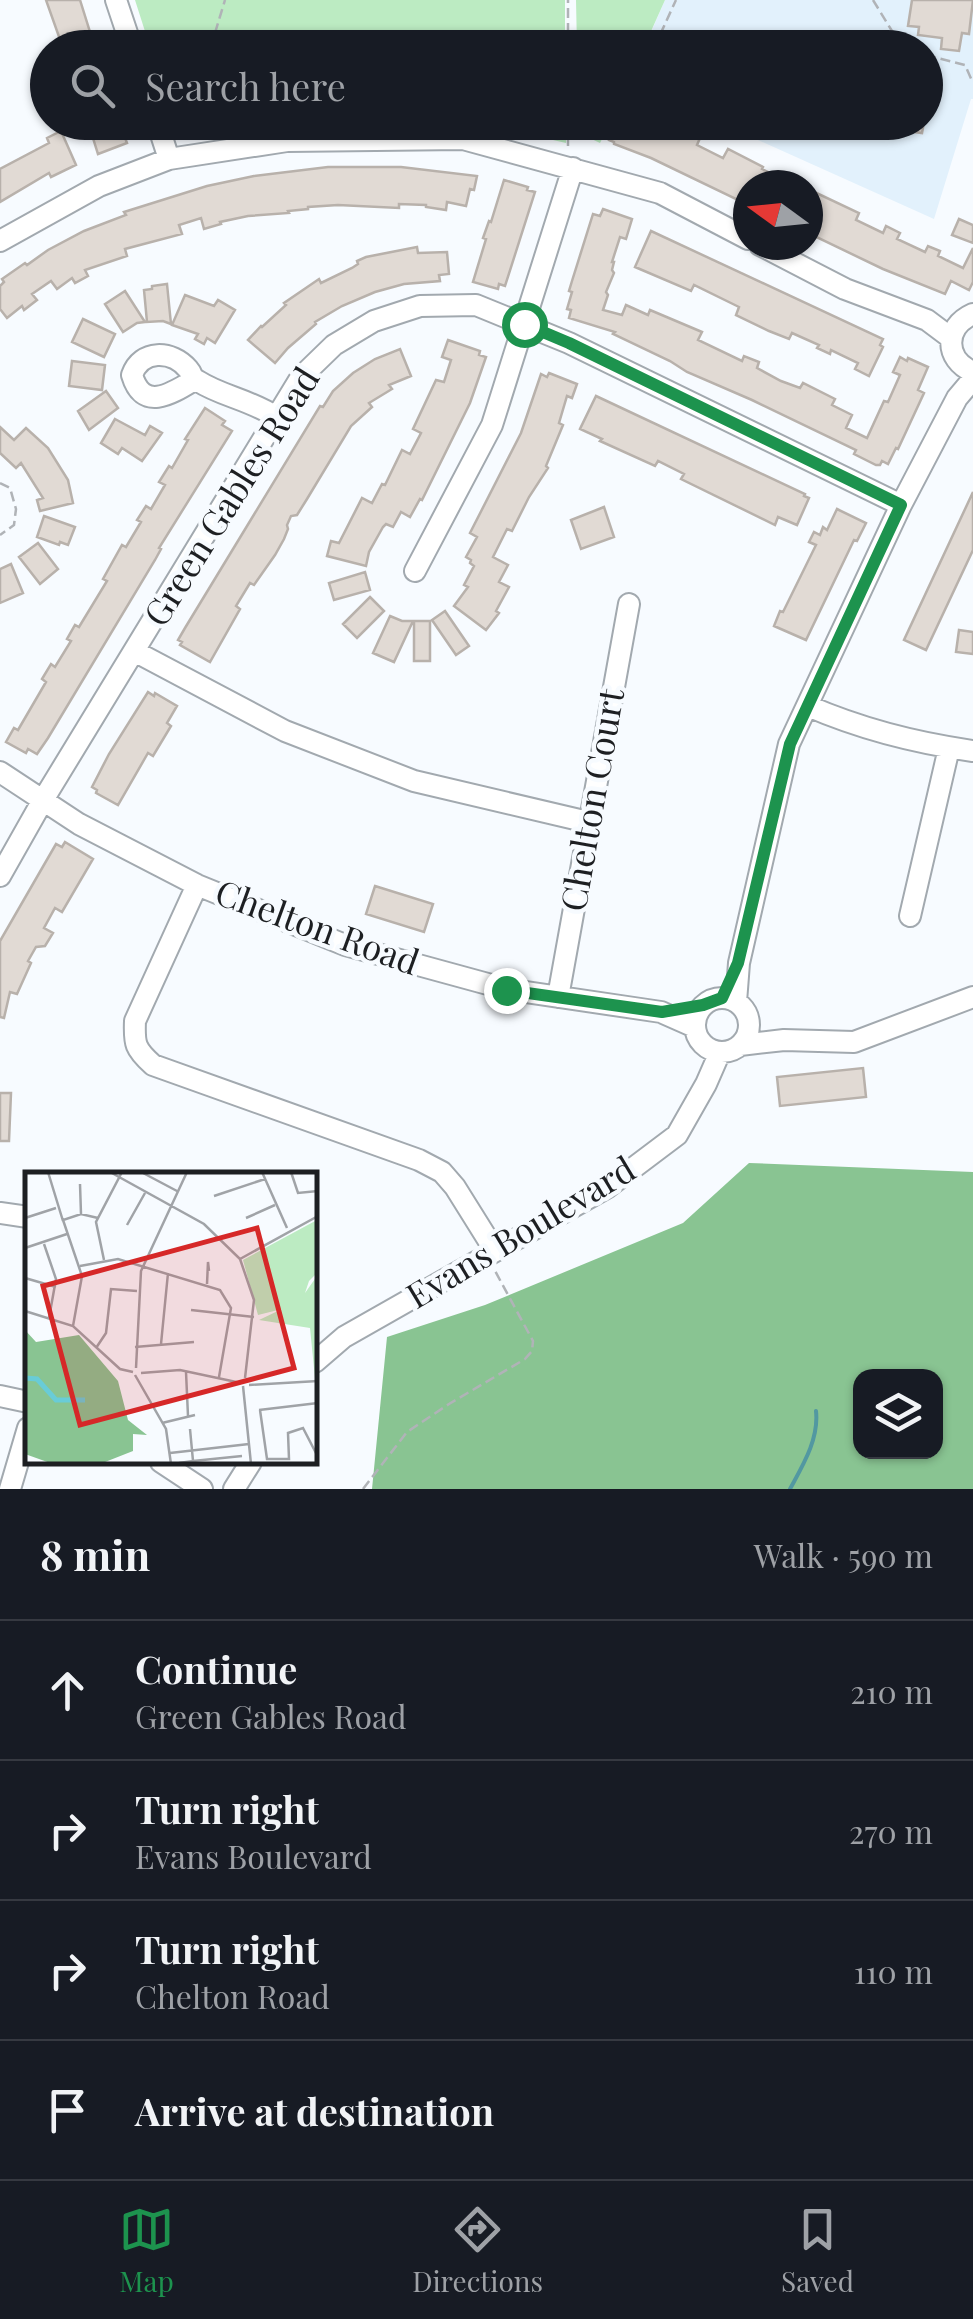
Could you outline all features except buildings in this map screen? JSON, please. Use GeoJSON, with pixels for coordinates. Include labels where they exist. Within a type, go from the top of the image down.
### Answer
{"type":"FeatureCollection","features":[{"type":"Feature","properties":{"kind":"street"},"geometry":{"type":"LineString","coordinates":[[116,0],[126,30]]}},
{"type":"Feature","properties":{"kind":"street"},"geometry":{"type":"LineString","coordinates":[[163,140],[169,158]]}},
{"type":"Feature","properties":{"kind":"street"},"geometry":{"type":"LineString","coordinates":[[0,241],[99,186],[169,158],[287,141],[375,140]]}},
{"type":"Feature","properties":{"kind":"street"},"geometry":{"type":"LineString","coordinates":[[467,140],[660,193],[733,231]]}},
{"type":"Feature","properties":{"kind":"street"},"geometry":{"type":"LineString","coordinates":[[415,571],[492,425],[573,168]]}},
{"type":"Feature","properties":{"kind":"street"},"geometry":{"type":"LineString","coordinates":[[727,1006],[790,744],[901,505],[970,373],[953,354],[961,325],[926,320],[845,289],[789,260]]}},
{"type":"Feature","properties":{"kind":"street","name":"Green Gables Road"},"geometry":{"type":"LineString","coordinates":[[0,876],[301,377],[334,345],[374,321],[420,306],[476,305],[569,343],[901,505]]}},
{"type":"Feature","properties":{"kind":"street"},"geometry":{"type":"LineString","coordinates":[[194,380],[263,408],[276,418]]}},
{"type":"Feature","properties":{"kind":"street","name":"Chelton Court"},"geometry":{"type":"LineString","coordinates":[[558,997],[629,604]]}},
{"type":"Feature","properties":{"kind":"street"},"geometry":{"type":"LineString","coordinates":[[134,652],[285,732],[414,781],[588,822]]}},
{"type":"Feature","properties":{"kind":"street"},"geometry":{"type":"LineString","coordinates":[[808,706],[850,724],[973,751]]}},
{"type":"Feature","properties":{"kind":"street"},"geometry":{"type":"LineString","coordinates":[[910,916],[949,748]]}},
{"type":"Feature","properties":{"kind":"street","name":"Chelton Road"},"geometry":{"type":"LineString","coordinates":[[0,772],[78,824],[196,885],[345,945],[506,990],[662,1012],[727,1006]]}},
{"type":"Feature","properties":{"kind":"street"},"geometry":{"type":"LineString","coordinates":[[196,885],[135,1020],[134,1041],[140,1053],[154,1064],[419,1160],[442,1172],[455,1187],[491,1254]]}},
{"type":"Feature","properties":{"kind":"street"},"geometry":{"type":"LineString","coordinates":[[714,1042],[854,1042],[973,997]]}},
{"type":"Feature","properties":{"kind":"street"},"geometry":{"type":"LineString","coordinates":[[727,1006],[784,1040]]}},
{"type":"Feature","properties":{"kind":"street"},"geometry":{"type":"LineString","coordinates":[[714,1042],[748,1033],[727,1006]]}},
{"type":"Feature","properties":{"kind":"street"},"geometry":{"type":"LineString","coordinates":[[714,1042],[696,1017],[727,1006]]}},
{"type":"Feature","properties":{"kind":"street","name":"Chelton Road"},"geometry":{"type":"LineString","coordinates":[[662,1012],[714,1042]]}},
{"type":"Feature","properties":{"kind":"street","name":"Evans Boulevard"},"geometry":{"type":"LineString","coordinates":[[318,1358],[344,1337],[608,1187],[677,1134],[706,1084],[714,1042]]}},
{"type":"Feature","properties":{"kind":"street"},"geometry":{"type":"LineString","coordinates":[[0,1214],[25,1217]]}},
{"type":"Feature","properties":{"kind":"street"},"geometry":{"type":"LineString","coordinates":[[0,1396],[25,1401]]}},
{"type":"Feature","properties":{"kind":"street"},"geometry":{"type":"LineString","coordinates":[[10,1489],[25,1438]]}},
{"type":"Feature","properties":{"kind":"street"},"geometry":{"type":"LineString","coordinates":[[164,1464],[202,1489]]}},
{"type":"Feature","properties":{"kind":"street"},"geometry":{"type":"LineString","coordinates":[[234,1489],[250,1464]]}},
{"type":"Feature","properties":{"kind":"path"},"geometry":{"type":"LineString","coordinates":[[216,30],[225,0]]}},
{"type":"Feature","properties":{"kind":"path"},"geometry":{"type":"LineString","coordinates":[[568,0],[568,30]]}},
{"type":"Feature","properties":{"kind":"path"},"geometry":{"type":"LineString","coordinates":[[662,30],[676,0]]}},
{"type":"Feature","properties":{"kind":"path"},"geometry":{"type":"LineString","coordinates":[[872,0],[891,30]]}},
{"type":"Feature","properties":{"kind":"path"},"geometry":{"type":"LineString","coordinates":[[943,59],[964,65],[973,83]]}},
{"type":"Feature","properties":{"kind":"path"},"geometry":{"type":"LineString","coordinates":[[568,140],[568,146]]}},
{"type":"Feature","properties":{"kind":"path"},"geometry":{"type":"LineString","coordinates":[[0,483],[10,488],[16,509],[14,525],[0,535]]}},
{"type":"Feature","properties":{"kind":"path"},"geometry":{"type":"LineString","coordinates":[[363,1489],[407,1432],[532,1351],[533,1341],[491,1254]]}},
{"type":"Feature","properties":{"kind":"shaded area"},"geometry":{"type":"Polygon","coordinates":[[[665,0],[973,0],[973,99],[934,219],[758,140],[943,140],[943,30],[652,30],[665,0]]]}},
{"type":"Feature","properties":{"kind":"green space"},"geometry":{"type":"Polygon","coordinates":[[[135,0],[565,0],[565,30],[145,30],[135,0]]]}},
{"type":"Feature","properties":{"kind":"green space"},"geometry":{"type":"Polygon","coordinates":[[[576,0],[665,0],[652,30],[577,30],[576,0]]]}},
{"type":"Feature","properties":{"kind":"green space"},"geometry":{"type":"Polygon","coordinates":[[[749,1163],[973,1172],[973,1489],[372,1489],[387,1337],[485,1305],[683,1223],[749,1163]]]}},
{"type":"Feature","properties":{"kind":"waterway"},"geometry":{"type":"LineString","coordinates":[[790,1489],[813,1442],[816,1411]]}},
{"type":"Feature","properties":{"kind":"route"},"geometry":{"type":"LineString","coordinates":[[506,990],[662,1012],[722,998],[738,963],[790,744],[901,505],[524,324]]}}]}
